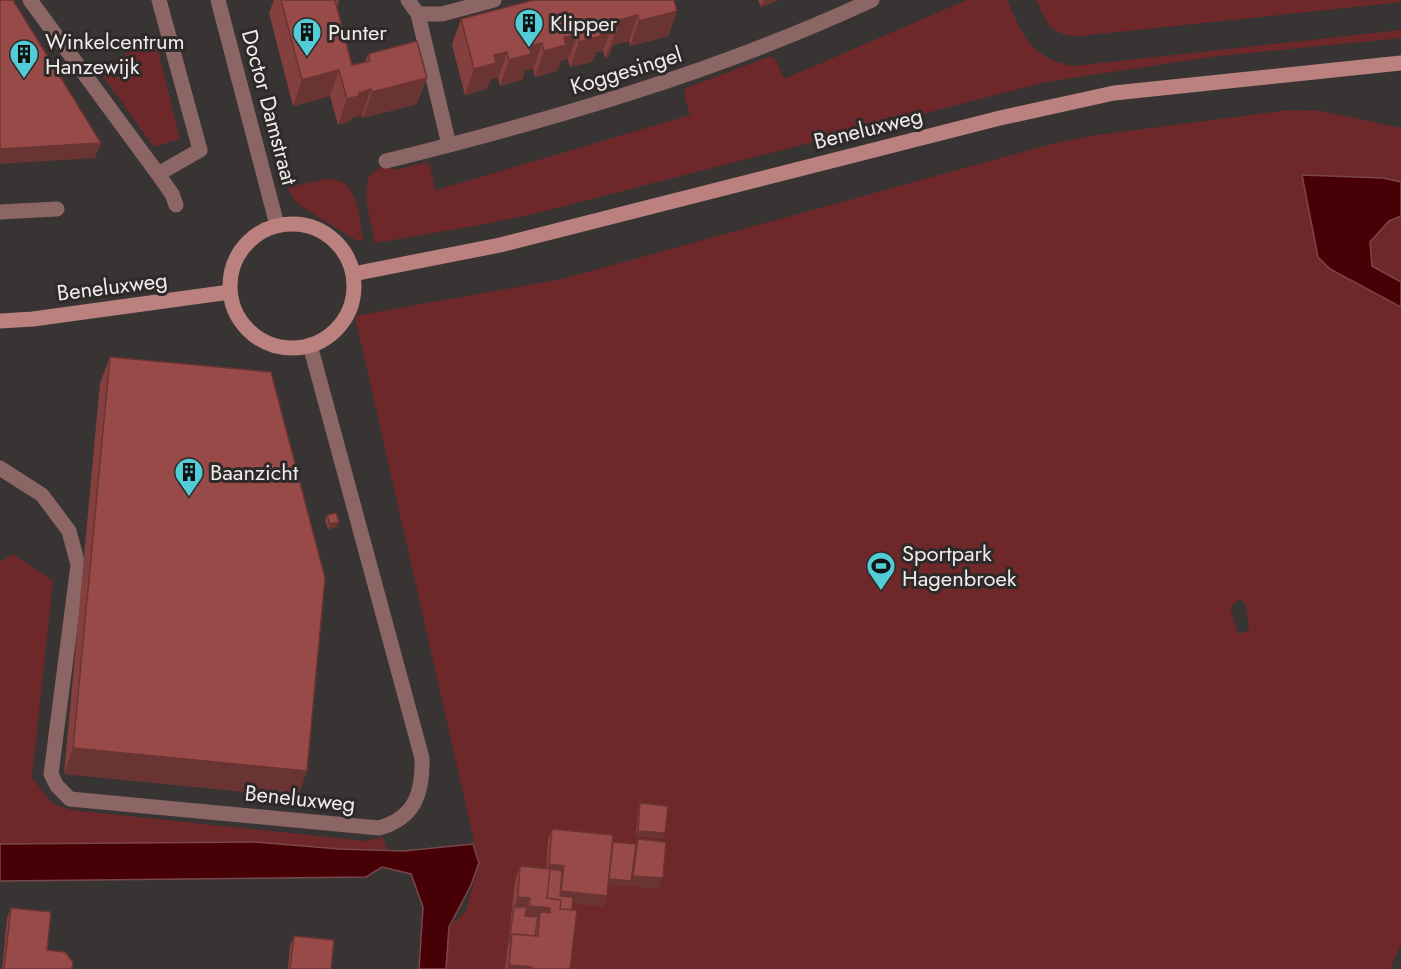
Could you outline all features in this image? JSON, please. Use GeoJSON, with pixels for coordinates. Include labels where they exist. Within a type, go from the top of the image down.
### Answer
{"type":"FeatureCollection","features":[{"type":"Feature","properties":{"kind":"street"},"geometry":{"type":"LineString","coordinates":[[30,0],[158,174],[172,194],[176,205]]}},
{"type":"Feature","properties":{"kind":"street"},"geometry":{"type":"LineString","coordinates":[[158,174],[200,150],[159,0]]}},
{"type":"Feature","properties":{"kind":"street","name":"Doctor Damstraat"},"geometry":{"type":"LineString","coordinates":[[218,0],[277,225]]}},
{"type":"Feature","properties":{"kind":"street"},"geometry":{"type":"LineString","coordinates":[[408,0],[418,14],[449,145]]}},
{"type":"Feature","properties":{"kind":"street"},"geometry":{"type":"LineString","coordinates":[[418,14],[442,14],[494,0]]}},
{"type":"Feature","properties":{"kind":"street","name":"Koggesingel"},"geometry":{"type":"LineString","coordinates":[[386,161],[610,99],[708,68],[872,0]]}},
{"type":"Feature","properties":{"kind":"street","name":"Beneluxweg"},"geometry":{"type":"LineString","coordinates":[[353,274],[500,245],[1000,118],[1114,93],[1401,63]]}},
{"type":"Feature","properties":{"kind":"street"},"geometry":{"type":"LineString","coordinates":[[0,212],[57,209]]}},
{"type":"Feature","properties":{"kind":"street"},"geometry":{"type":"LineString","coordinates":[[297,224],[317,229],[334,240],[346,256],[353,274],[353,297],[345,318],[330,335],[310,345],[288,348],[267,343],[249,331],[236,313],[230,292],[231,274],[237,258],[247,243],[261,232],[277,225],[297,224]]}},
{"type":"Feature","properties":{"kind":"street","name":"Beneluxweg"},"geometry":{"type":"LineString","coordinates":[[0,321],[33,319],[230,292]]}},
{"type":"Feature","properties":{"kind":"street","name":"Beneluxweg"},"geometry":{"type":"LineString","coordinates":[[0,468],[42,495],[69,531],[78,565],[51,774],[57,786],[70,799],[379,828],[395,823],[416,803],[423,778],[422,758],[310,345]]}},
{"type":"Feature","properties":{"kind":"shaded area"},"geometry":{"type":"Polygon","coordinates":[[[967,0],[1007,0],[1024,35],[1037,51],[1058,62],[1073,66],[1401,30],[1401,38],[1210,57],[1046,82],[545,211],[486,224],[375,243],[366,190],[372,173],[379,169],[399,169],[425,162],[430,166],[437,190],[690,115],[684,94],[686,88],[771,56],[776,60],[784,79],[967,0]]]}},
{"type":"Feature","properties":{"kind":"shaded area"},"geometry":{"type":"Polygon","coordinates":[[[1036,0],[1401,0],[1401,2],[1080,36],[1062,34],[1051,27],[1036,0]]]}},
{"type":"Feature","properties":{"kind":"shaded area"},"geometry":{"type":"Polygon","coordinates":[[[154,35],[180,139],[154,147],[100,72],[154,35]]]}},
{"type":"Feature","properties":{"kind":"shaded area","name":"Sportpark Hagenbroek"},"geometry":{"type":"Polygon","coordinates":[[[1289,110],[1321,111],[1401,128],[1401,182],[1383,178],[1330,269],[1401,307],[1401,944],[1390,969],[446,969],[449,927],[466,911],[479,863],[355,316],[562,279],[1052,144],[1097,135],[1289,110]],[[1241,599],[1230,607],[1238,634],[1249,631],[1246,605],[1241,599]]]}},
{"type":"Feature","properties":{"kind":"shaded area"},"geometry":{"type":"Polygon","coordinates":[[[1302,175],[1383,178],[1401,182],[1401,216],[1389,221],[1370,242],[1372,266],[1401,282],[1401,307],[1330,269],[1318,257],[1302,175]]]}},
{"type":"Feature","properties":{"kind":"shaded area"},"geometry":{"type":"Polygon","coordinates":[[[327,179],[338,180],[352,192],[356,200],[363,241],[356,240],[310,212],[296,202],[288,190],[289,187],[327,179]]]}},
{"type":"Feature","properties":{"kind":"shaded area"},"geometry":{"type":"Polygon","coordinates":[[[1401,216],[1401,282],[1372,266],[1370,241],[1389,221],[1401,216]]]}},
{"type":"Feature","properties":{"kind":"shaded area"},"geometry":{"type":"Polygon","coordinates":[[[13,554],[53,581],[32,777],[51,803],[71,810],[365,841],[383,837],[387,850],[339,849],[255,842],[0,844],[0,562],[13,554]]]}},
{"type":"Feature","properties":{"kind":"shaded area"},"geometry":{"type":"Polygon","coordinates":[[[255,842],[339,849],[404,851],[473,844],[479,863],[471,885],[449,927],[446,969],[419,969],[423,907],[411,874],[382,867],[366,877],[0,881],[0,844],[255,842]]]}},
{"type":"Feature","properties":{"kind":"building","name":"Winkelcentrum Hanzewijk"},"geometry":{"type":"Polygon","coordinates":[[[0,0],[13,0],[101,143],[0,149],[0,0]]]}},
{"type":"Feature","properties":{"kind":"building"},"geometry":{"type":"Polygon","coordinates":[[[281,0],[335,0],[352,65],[370,61],[368,54],[417,41],[427,78],[372,92],[371,89],[359,93],[359,96],[347,99],[339,70],[302,80],[281,0]]]}},
{"type":"Feature","properties":{"kind":"building"},"geometry":{"type":"Polygon","coordinates":[[[534,0],[674,0],[677,11],[639,21],[638,15],[615,21],[618,32],[615,33],[613,25],[599,28],[601,36],[579,42],[578,34],[564,37],[566,45],[544,51],[542,43],[529,46],[531,54],[509,60],[507,52],[494,55],[496,63],[474,69],[461,19],[534,0]]]}},
{"type":"Feature","properties":{"kind":"building","name":"Baanzicht"},"geometry":{"type":"Polygon","coordinates":[[[110,357],[271,372],[325,578],[307,771],[73,748],[110,357]]]}},
{"type":"Feature","properties":{"kind":"building"},"geometry":{"type":"Polygon","coordinates":[[[336,513],[339,522],[330,524],[327,515],[336,513]]]}},
{"type":"Feature","properties":{"kind":"building"},"geometry":{"type":"Polygon","coordinates":[[[640,803],[668,806],[665,833],[638,831],[640,803]]]}},
{"type":"Feature","properties":{"kind":"building"},"geometry":{"type":"Polygon","coordinates":[[[552,829],[613,835],[607,896],[561,891],[564,866],[549,864],[552,829]]]}},
{"type":"Feature","properties":{"kind":"building"},"geometry":{"type":"Polygon","coordinates":[[[638,839],[666,842],[663,878],[633,876],[638,839]]]}},
{"type":"Feature","properties":{"kind":"building"},"geometry":{"type":"Polygon","coordinates":[[[613,842],[636,844],[631,881],[609,879],[613,842]]]}},
{"type":"Feature","properties":{"kind":"building"},"geometry":{"type":"Polygon","coordinates":[[[520,866],[550,869],[547,898],[561,900],[560,909],[577,910],[570,969],[532,969],[532,967],[509,965],[512,934],[538,936],[540,912],[550,913],[550,908],[529,906],[530,898],[518,897],[520,866]]]}},
{"type":"Feature","properties":{"kind":"building"},"geometry":{"type":"Polygon","coordinates":[[[550,869],[562,871],[560,896],[573,897],[572,910],[560,909],[561,900],[547,898],[550,869]]]}},
{"type":"Feature","properties":{"kind":"building"},"geometry":{"type":"Polygon","coordinates":[[[514,907],[527,907],[525,916],[538,917],[535,936],[512,934],[509,943],[514,907]]]}},
{"type":"Feature","properties":{"kind":"building"},"geometry":{"type":"Polygon","coordinates":[[[11,908],[51,912],[47,950],[65,952],[73,962],[72,969],[4,969],[11,908]]]}},
{"type":"Feature","properties":{"kind":"building"},"geometry":{"type":"Polygon","coordinates":[[[294,936],[334,940],[331,969],[290,969],[294,936]]]}},
{"type":"Feature","properties":{"kind":"place","name":"Klipper"},"geometry":{"type":"Point","coordinates":[529,48]}},
{"type":"Feature","properties":{"kind":"place","name":"Punter"},"geometry":{"type":"Point","coordinates":[307,58]}},
{"type":"Feature","properties":{"kind":"place","name":"Winkelcentrum Hanzewijk"},"geometry":{"type":"Point","coordinates":[24,80]}},
{"type":"Feature","properties":{"kind":"place","name":"Baanzicht"},"geometry":{"type":"Point","coordinates":[189,498]}},
{"type":"Feature","properties":{"kind":"place","name":"Sportpark Hagenbroek"},"geometry":{"type":"Point","coordinates":[881,592]}}]}
